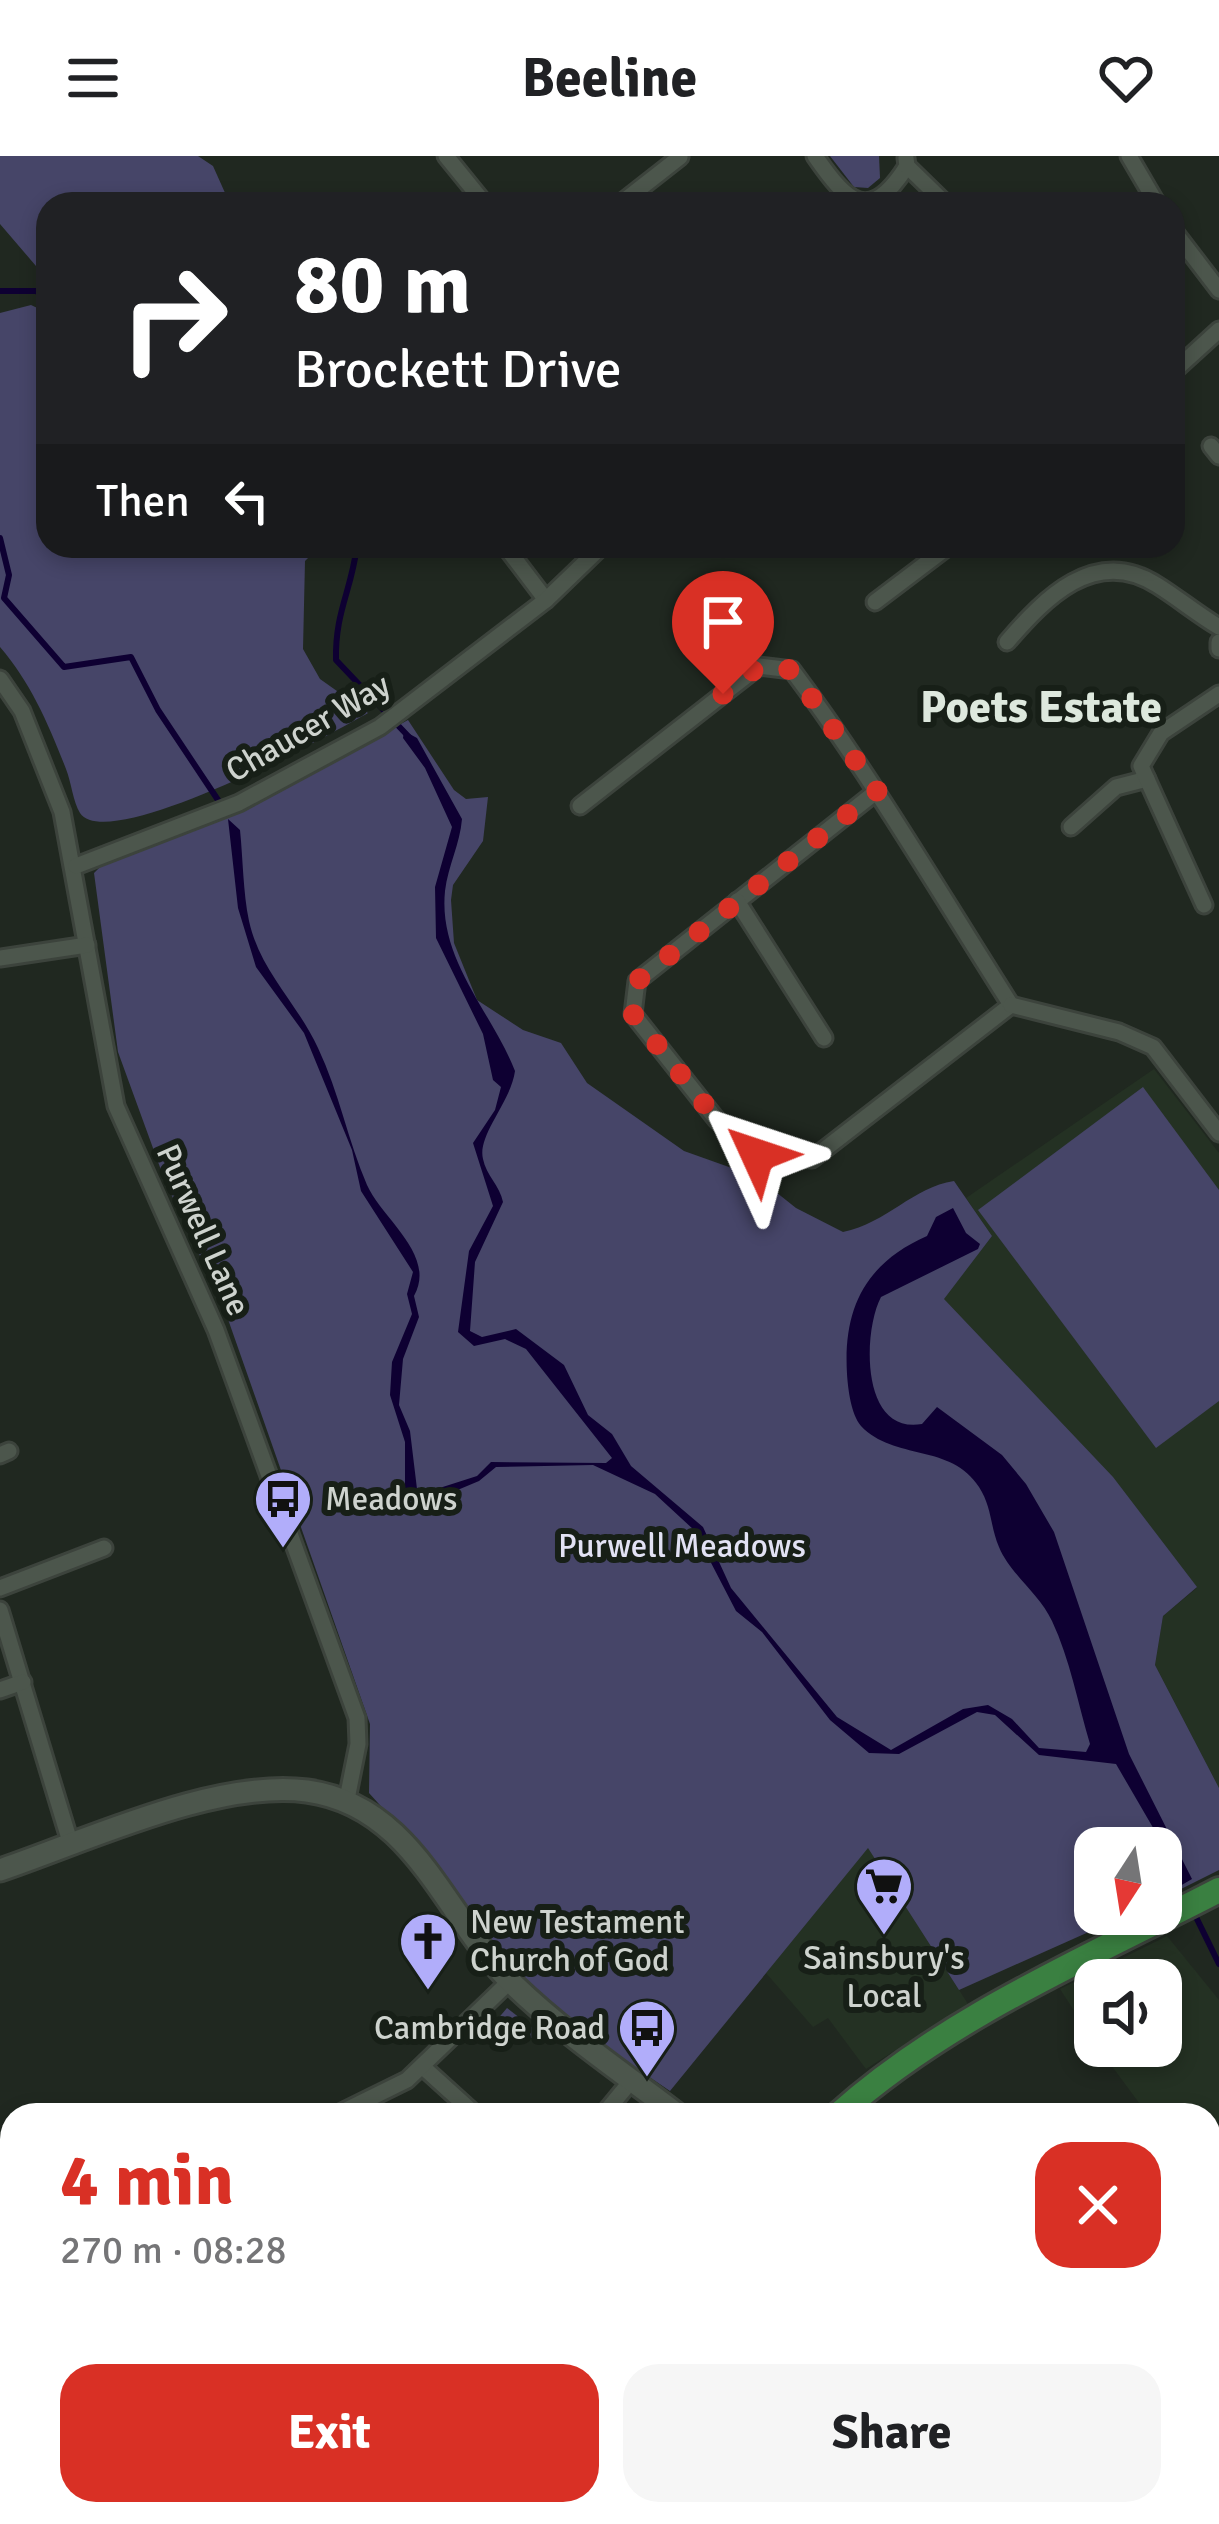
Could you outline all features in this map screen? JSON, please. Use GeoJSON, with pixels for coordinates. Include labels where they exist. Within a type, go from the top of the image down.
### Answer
{"type":"FeatureCollection","features":[{"type":"Feature","properties":{"kind":"main road"},"geometry":{"type":"LineString","coordinates":[[853,2103],[910,2057],[957,2029],[1219,1890]]}},
{"type":"Feature","properties":{"kind":"street"},"geometry":{"type":"LineString","coordinates":[[446,156],[471,192]]}},
{"type":"Feature","properties":{"kind":"street"},"geometry":{"type":"LineString","coordinates":[[814,156],[844,192]]}},
{"type":"Feature","properties":{"kind":"street"},"geometry":{"type":"LineString","coordinates":[[1129,156],[1150,192]]}},
{"type":"Feature","properties":{"kind":"street"},"geometry":{"type":"LineString","coordinates":[[635,192],[680,157]]}},
{"type":"Feature","properties":{"kind":"street"},"geometry":{"type":"LineString","coordinates":[[886,192],[906,161],[935,192]]}},
{"type":"Feature","properties":{"kind":"street"},"geometry":{"type":"LineString","coordinates":[[1185,246],[1219,290]]}},
{"type":"Feature","properties":{"kind":"street"},"geometry":{"type":"LineString","coordinates":[[1185,361],[1219,330]]}},
{"type":"Feature","properties":{"kind":"street"},"geometry":{"type":"LineString","coordinates":[[514,558],[546,599]]}},
{"type":"Feature","properties":{"kind":"street","name":"Chaucer Way"},"geometry":{"type":"LineString","coordinates":[[76,866],[239,803],[380,727],[546,599],[589,558]]}},
{"type":"Feature","properties":{"kind":"street"},"geometry":{"type":"LineString","coordinates":[[875,602],[933,558]]}},
{"type":"Feature","properties":{"kind":"street"},"geometry":{"type":"LineString","coordinates":[[1007,642],[1043,599],[1064,583],[1121,571],[1154,583],[1219,627]]}},
{"type":"Feature","properties":{"kind":"street"},"geometry":{"type":"LineString","coordinates":[[580,806],[759,666],[777,664],[792,670],[877,791],[1011,1005],[1119,1032],[1153,1047],[1219,1133]]}},
{"type":"Feature","properties":{"kind":"street","name":"Purwell Lane"},"geometry":{"type":"LineString","coordinates":[[0,679],[44,760],[76,866],[116,1106],[216,1330],[357,1718],[358,1744],[346,1804]]}},
{"type":"Feature","properties":{"kind":"street"},"geometry":{"type":"LineString","coordinates":[[1204,905],[1142,766],[1151,743],[1219,694]]}},
{"type":"Feature","properties":{"kind":"street"},"geometry":{"type":"LineString","coordinates":[[1071,827],[1116,787],[1147,779]]}},
{"type":"Feature","properties":{"kind":"street"},"geometry":{"type":"LineString","coordinates":[[877,791],[637,981],[633,1014],[716,1119],[757,1155],[812,1159],[1011,1005]]}},
{"type":"Feature","properties":{"kind":"street"},"geometry":{"type":"LineString","coordinates":[[737,901],[824,1038]]}},
{"type":"Feature","properties":{"kind":"street"},"geometry":{"type":"LineString","coordinates":[[0,958],[87,945]]}},
{"type":"Feature","properties":{"kind":"street"},"geometry":{"type":"LineString","coordinates":[[0,1588],[104,1548]]}},
{"type":"Feature","properties":{"kind":"street"},"geometry":{"type":"LineString","coordinates":[[0,1610],[71,1845]]}},
{"type":"Feature","properties":{"kind":"street"},"geometry":{"type":"LineString","coordinates":[[0,1690],[23,1682]]}},
{"type":"Feature","properties":{"kind":"street"},"geometry":{"type":"LineString","coordinates":[[0,1870],[179,1807],[269,1791],[308,1791],[346,1804],[387,1826],[424,1863],[510,1981],[661,2103]]}},
{"type":"Feature","properties":{"kind":"street"},"geometry":{"type":"LineString","coordinates":[[365,2103],[423,2067],[510,1981]]}},
{"type":"Feature","properties":{"kind":"street"},"geometry":{"type":"LineString","coordinates":[[423,2067],[463,2103]]}},
{"type":"Feature","properties":{"kind":"street"},"geometry":{"type":"LineString","coordinates":[[614,2103],[631,2081]]}},
{"type":"Feature","properties":{"kind":"shaded area"},"geometry":{"type":"Polygon","coordinates":[[[404,731],[417,738],[462,819],[445,891],[450,940],[515,1071],[482,1150],[503,1202],[475,1262],[470,1331],[482,1337],[516,1329],[564,1365],[588,1415],[612,1434],[631,1466],[703,1527],[731,1588],[837,1717],[891,1750],[963,1709],[988,1705],[1012,1719],[1039,1748],[1086,1752],[1090,1744],[1058,1636],[1046,1611],[1004,1557],[979,1487],[953,1464],[874,1437],[861,1426],[851,1401],[849,1328],[863,1290],[888,1260],[927,1236],[936,1217],[953,1208],[966,1233],[980,1244],[978,1249],[881,1297],[870,1355],[877,1398],[887,1414],[902,1423],[922,1424],[937,1407],[1002,1455],[1026,1484],[1054,1532],[1129,1754],[1166,1827],[1153,1827],[1116,1764],[1039,1755],[995,1715],[977,1712],[899,1754],[869,1753],[830,1720],[762,1632],[736,1611],[694,1530],[655,1494],[593,1465],[496,1467],[479,1481],[417,1507],[405,1488],[405,1442],[390,1395],[392,1362],[412,1314],[407,1294],[413,1272],[361,1191],[352,1150],[304,1033],[256,967],[238,908],[228,819],[240,830],[245,899],[254,939],[318,1048],[367,1185],[405,1238],[418,1266],[414,1296],[419,1317],[403,1359],[399,1405],[410,1431],[417,1489],[424,1493],[477,1476],[491,1462],[606,1463],[612,1458],[526,1349],[505,1339],[474,1346],[458,1332],[469,1251],[493,1206],[473,1143],[495,1110],[501,1087],[493,1080],[483,1034],[436,938],[435,887],[452,827],[425,768],[403,738],[404,731]]]}},
{"type":"Feature","properties":{"kind":"shaded area"},"geometry":{"type":"Polygon","coordinates":[[[1154,1069],[1219,1153],[1219,1788],[1155,1665],[1163,1616],[1197,1588],[943,1299],[992,1236],[966,1198],[1154,1069]]]}},
{"type":"Feature","properties":{"kind":"shaded area"},"geometry":{"type":"Polygon","coordinates":[[[868,1847],[968,2004],[866,2069],[828,2018],[813,2027],[766,1973],[868,1847]]]}},
{"type":"Feature","properties":{"kind":"shaded area"},"geometry":{"type":"Polygon","coordinates":[[[1182,1859],[1192,1879],[1182,1885],[1182,1859]]]}},
{"type":"Feature","properties":{"kind":"shaded area"},"geometry":{"type":"Polygon","coordinates":[[[1167,1936],[1219,2000],[1219,2103],[1139,2103],[1113,2067],[1182,2067],[1182,1959],[1121,1959],[1167,1936]]]}},
{"type":"Feature","properties":{"kind":"shaded area"},"geometry":{"type":"Polygon","coordinates":[[[1074,1982],[1074,2011],[1060,1989],[1074,1982]]]}},
{"type":"Feature","properties":{"kind":"green space"},"geometry":{"type":"Polygon","coordinates":[[[0,156],[198,156],[213,166],[225,192],[36,192],[36,266],[0,224],[0,156]]]}},
{"type":"Feature","properties":{"kind":"green space"},"geometry":{"type":"Polygon","coordinates":[[[830,156],[879,156],[880,178],[868,188],[854,187],[830,156]]]}},
{"type":"Feature","properties":{"kind":"green space"},"geometry":{"type":"Polygon","coordinates":[[[36,307],[36,558],[308,558],[303,649],[320,679],[368,713],[268,765],[173,806],[99,822],[80,813],[46,721],[0,647],[0,313],[36,307]]]}},
{"type":"Feature","properties":{"kind":"green space","name":"Purwell Meadows"},"geometry":{"type":"Polygon","coordinates":[[[408,720],[454,790],[466,799],[488,797],[483,841],[453,885],[451,900],[454,943],[477,1000],[523,1030],[561,1043],[587,1083],[684,1151],[757,1177],[796,1208],[843,1232],[954,1181],[992,1236],[944,1299],[1113,1477],[1197,1587],[1163,1616],[1155,1665],[1219,1788],[1219,1870],[1182,1888],[1182,1827],[1074,1827],[1074,1935],[1082,1935],[959,1990],[868,1848],[670,2091],[583,2032],[509,1966],[434,1865],[369,1793],[370,1724],[223,1305],[165,1181],[118,1052],[94,873],[106,861],[241,812],[408,720]]]}},
{"type":"Feature","properties":{"kind":"green space"},"geometry":{"type":"Polygon","coordinates":[[[1143,1087],[1219,1190],[1219,1401],[1156,1448],[978,1210],[1143,1087]]]}},
{"type":"Feature","properties":{"kind":"green space"},"geometry":{"type":"Polygon","coordinates":[[[507,2008],[552,2043],[490,2028],[507,2008]]]}},
{"type":"Feature","properties":{"kind":"waterway"},"geometry":{"type":"LineString","coordinates":[[0,291],[36,291]]}},
{"type":"Feature","properties":{"kind":"waterway"},"geometry":{"type":"LineString","coordinates":[[0,538],[9,575],[4,598],[64,667],[131,657],[158,710],[222,806]]}},
{"type":"Feature","properties":{"kind":"waterway"},"geometry":{"type":"LineString","coordinates":[[355,558],[338,628],[336,660],[409,737]]}},
{"type":"Feature","properties":{"kind":"waterway"},"geometry":{"type":"LineString","coordinates":[[1194,1913],[1219,1964]]}},
{"type":"Feature","properties":{"kind":"place","name":"Meadows"},"geometry":{"type":"Point","coordinates":[283,1550]}},
{"type":"Feature","properties":{"kind":"place","name":"Sainsbury's Local"},"geometry":{"type":"Point","coordinates":[884,1937]}},
{"type":"Feature","properties":{"kind":"place","name":"New Testament Church of God"},"geometry":{"type":"Point","coordinates":[428,1992]}},
{"type":"Feature","properties":{"kind":"place","name":"Cambridge Road"},"geometry":{"type":"Point","coordinates":[647,2079]}},
{"type":"Feature","properties":{"kind":"district","name":"Poets Estate"},"geometry":{"type":"Point","coordinates":[1041,707]}},
{"type":"Feature","properties":{"kind":"route"},"geometry":{"type":"LineString","coordinates":[[723,694],[759,666],[777,664],[792,670],[862,763],[877,791],[785,859],[689,943],[637,981],[633,1014],[716,1119],[757,1155]]}}]}
